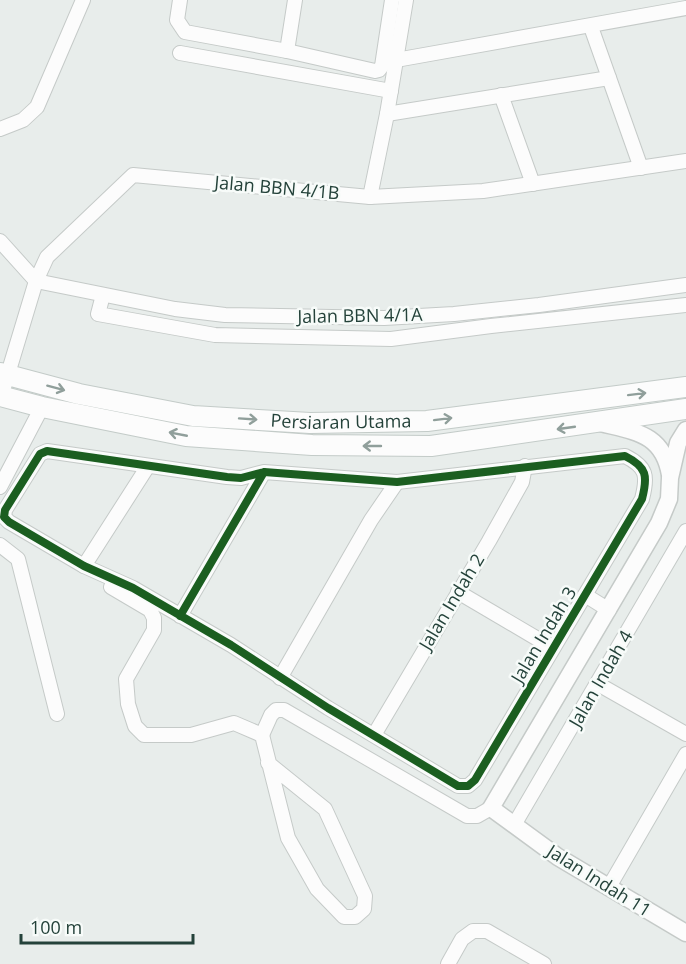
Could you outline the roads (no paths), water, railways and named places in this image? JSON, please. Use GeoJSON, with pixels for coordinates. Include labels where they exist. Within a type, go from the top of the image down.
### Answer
{"type":"FeatureCollection","features":[{"type":"Feature","properties":{"kind":"main road","name":"Persiaran Utama"},"geometry":{"type":"LineString","coordinates":[[4,374],[79,394],[193,416],[310,423],[427,422],[686,387]]}},
{"type":"Feature","properties":{"kind":"main road","name":"Persiaran Utama"},"geometry":{"type":"LineString","coordinates":[[1,397],[186,436],[312,445],[431,446],[686,409]]}},
{"type":"Feature","properties":{"kind":"street"},"geometry":{"type":"LineString","coordinates":[[0,129],[23,120],[37,107],[83,0]]}},
{"type":"Feature","properties":{"kind":"street"},"geometry":{"type":"LineString","coordinates":[[180,0],[177,20],[186,32],[379,70],[382,66],[392,0]]}},
{"type":"Feature","properties":{"kind":"street"},"geometry":{"type":"LineString","coordinates":[[287,51],[295,0]]}},
{"type":"Feature","properties":{"kind":"street"},"geometry":{"type":"LineString","coordinates":[[370,197],[387,114],[406,0]]}},
{"type":"Feature","properties":{"kind":"street"},"geometry":{"type":"LineString","coordinates":[[396,60],[591,27],[686,8]]}},
{"type":"Feature","properties":{"kind":"street"},"geometry":{"type":"LineString","coordinates":[[591,27],[641,168]]}},
{"type":"Feature","properties":{"kind":"street"},"geometry":{"type":"LineString","coordinates":[[180,53],[391,91]]}},
{"type":"Feature","properties":{"kind":"street"},"geometry":{"type":"LineString","coordinates":[[387,114],[609,78]]}},
{"type":"Feature","properties":{"kind":"street"},"geometry":{"type":"LineString","coordinates":[[501,95],[533,184]]}},
{"type":"Feature","properties":{"kind":"street","name":"Jalan BBN 4/1B"},"geometry":{"type":"LineString","coordinates":[[1,397],[4,374],[36,281],[47,257],[133,175],[370,197],[483,191],[686,161]]}},
{"type":"Feature","properties":{"kind":"street"},"geometry":{"type":"LineString","coordinates":[[0,241],[36,281]]}},
{"type":"Feature","properties":{"kind":"street","name":"Jalan BBN 4/1A"},"geometry":{"type":"LineString","coordinates":[[36,281],[175,309],[225,315],[384,318],[454,314],[539,305],[686,285]]}},
{"type":"Feature","properties":{"kind":"street"},"geometry":{"type":"LineString","coordinates":[[104,295],[98,314],[215,335],[391,339],[686,305]]}},
{"type":"Feature","properties":{"kind":"street"},"geometry":{"type":"LineString","coordinates":[[270,336],[271,317]]}},
{"type":"Feature","properties":{"kind":"street"},"geometry":{"type":"LineString","coordinates":[[0,487],[42,407]]}},
{"type":"Feature","properties":{"kind":"street"},"geometry":{"type":"LineString","coordinates":[[268,763],[325,809],[365,896],[364,909],[355,917],[344,917],[317,889],[288,838],[268,763],[262,735],[271,715],[276,710],[284,710],[467,816],[477,816],[491,808],[609,610],[659,522],[669,499],[668,462],[662,449],[649,438],[633,431],[602,423]]}},
{"type":"Feature","properties":{"kind":"street"},"geometry":{"type":"LineString","coordinates":[[670,478],[678,443],[686,430]]}},
{"type":"Feature","properties":{"kind":"street"},"geometry":{"type":"LineString","coordinates":[[2,520],[4,510],[40,454],[47,451],[241,478],[264,472],[397,482],[525,466]]}},
{"type":"Feature","properties":{"kind":"street","name":"Jalan Indah 3"},"geometry":{"type":"LineString","coordinates":[[374,735],[458,786],[468,786],[475,780],[642,499],[646,485],[645,474],[638,462],[625,456],[525,466]]}},
{"type":"Feature","properties":{"kind":"street"},"geometry":{"type":"LineString","coordinates":[[84,566],[148,466]]}},
{"type":"Feature","properties":{"kind":"street","name":"Jalan Indah 2"},"geometry":{"type":"LineString","coordinates":[[374,735],[522,482],[525,466]]}},
{"type":"Feature","properties":{"kind":"street"},"geometry":{"type":"LineString","coordinates":[[180,616],[264,472]]}},
{"type":"Feature","properties":{"kind":"street"},"geometry":{"type":"LineString","coordinates":[[279,678],[371,520],[397,482]]}},
{"type":"Feature","properties":{"kind":"street"},"geometry":{"type":"LineString","coordinates":[[2,520],[84,566],[133,588],[231,645],[279,678],[374,735]]}},
{"type":"Feature","properties":{"kind":"street"},"geometry":{"type":"LineString","coordinates":[[2,520],[150,610],[154,618],[154,630],[126,679],[128,704],[135,726],[144,735],[191,735],[234,723],[262,735]]}},
{"type":"Feature","properties":{"kind":"street","name":"Jalan Indah 4"},"geometry":{"type":"LineString","coordinates":[[514,825],[684,538]]}},
{"type":"Feature","properties":{"kind":"street"},"geometry":{"type":"LineString","coordinates":[[0,545],[18,559],[57,714]]}},
{"type":"Feature","properties":{"kind":"street"},"geometry":{"type":"LineString","coordinates":[[458,592],[553,648]]}},
{"type":"Feature","properties":{"kind":"street"},"geometry":{"type":"LineString","coordinates":[[585,595],[609,610]]}},
{"type":"Feature","properties":{"kind":"street"},"geometry":{"type":"LineString","coordinates":[[598,684],[686,734]]}},
{"type":"Feature","properties":{"kind":"street"},"geometry":{"type":"LineString","coordinates":[[609,887],[686,753]]}},
{"type":"Feature","properties":{"kind":"street","name":"Jalan Indah 11"},"geometry":{"type":"LineString","coordinates":[[491,808],[558,857],[686,933]]}},
{"type":"Feature","properties":{"kind":"street"},"geometry":{"type":"LineString","coordinates":[[448,964],[462,939],[473,931],[487,932],[544,964]]}}]}
